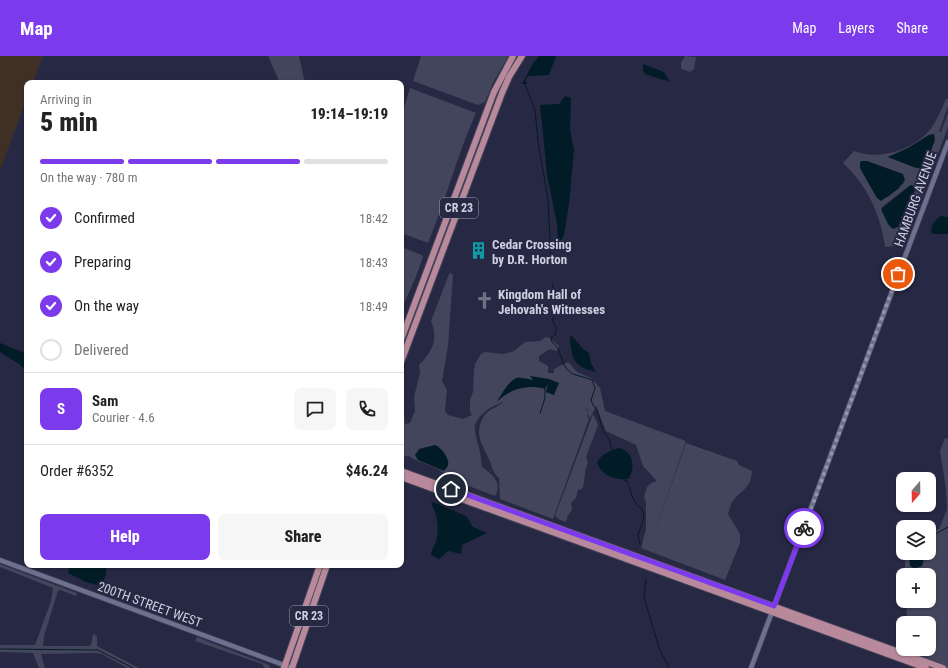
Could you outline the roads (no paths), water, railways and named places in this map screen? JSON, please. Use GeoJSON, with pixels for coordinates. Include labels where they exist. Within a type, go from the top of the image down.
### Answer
{"type":"FeatureCollection","features":[{"type":"Feature","properties":{"kind":"main road","name":"CR 23"},"geometry":{"type":"LineString","coordinates":[[404,332],[494,92],[514,56]]}},
{"type":"Feature","properties":{"kind":"main road","name":"CR 23"},"geometry":{"type":"LineString","coordinates":[[404,354],[502,92],[522,56]]}},
{"type":"Feature","properties":{"kind":"main road"},"geometry":{"type":"LineString","coordinates":[[404,472],[773,609],[926,668]]}},
{"type":"Feature","properties":{"kind":"main road"},"geometry":{"type":"LineString","coordinates":[[404,478],[943,668]]}},
{"type":"Feature","properties":{"kind":"main road","name":"CR 23"},"geometry":{"type":"LineString","coordinates":[[284,667],[319,568]]}},
{"type":"Feature","properties":{"kind":"main road","name":"CR 23"},"geometry":{"type":"LineString","coordinates":[[292,668],[326,568]]}},
{"type":"Feature","properties":{"kind":"street","name":"HAMBURG AVENUE"},"geometry":{"type":"LineString","coordinates":[[751,668],[948,142]]}},
{"type":"Feature","properties":{"kind":"street","name":"200TH STREET WEST"},"geometry":{"type":"LineString","coordinates":[[0,560],[284,667],[292,668]]}},
{"type":"Feature","properties":{"kind":"waterway"},"geometry":{"type":"LineString","coordinates":[[525,84],[535,110],[538,141],[548,200],[551,258]]}},
{"type":"Feature","properties":{"kind":"waterway"},"geometry":{"type":"LineString","coordinates":[[552,283],[554,293],[562,303],[553,319],[557,329],[555,331],[556,334],[551,338],[552,342],[558,349],[564,365],[571,373],[592,380],[595,388],[591,400],[597,410],[603,431],[609,439],[612,450]]}},
{"type":"Feature","properties":{"kind":"waterway"},"geometry":{"type":"LineString","coordinates":[[540,413],[545,398],[545,389]]}},
{"type":"Feature","properties":{"kind":"waterway"},"geometry":{"type":"LineString","coordinates":[[623,480],[627,481],[634,501],[642,509],[644,518],[638,535],[640,544]]}},
{"type":"Feature","properties":{"kind":"waterway"},"geometry":{"type":"LineString","coordinates":[[936,534],[948,527]]}},
{"type":"Feature","properties":{"kind":"waterway"},"geometry":{"type":"LineString","coordinates":[[646,579],[644,597],[659,648],[669,668]]}},
{"type":"Feature","properties":{"kind":"waterway"},"geometry":{"type":"LineString","coordinates":[[0,649],[98,650],[133,668]]}},
{"type":"Feature","properties":{"kind":"place","name":"Cedar Crossing by D.R. Horton"},"geometry":{"type":"Point","coordinates":[479,251]}},
{"type":"Feature","properties":{"kind":"place","name":"Kingdom Hall of Jehovah's Witnesses"},"geometry":{"type":"Point","coordinates":[485,301]}}]}
